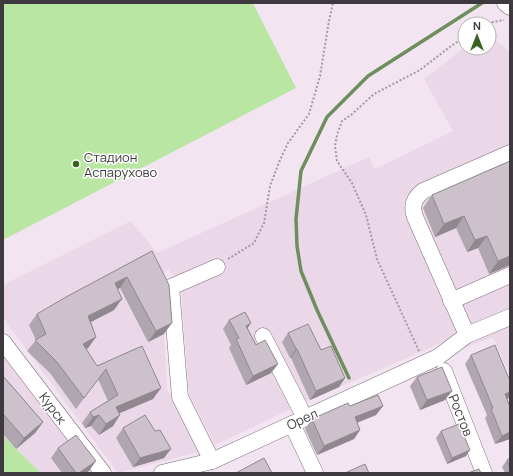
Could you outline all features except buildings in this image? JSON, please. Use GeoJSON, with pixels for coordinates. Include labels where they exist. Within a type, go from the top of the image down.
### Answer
{"type":"FeatureCollection","features":[{"type":"Feature","properties":{"kind":"street"},"geometry":{"type":"LineString","coordinates":[[505,3],[510,7]]}},
{"type":"Feature","properties":{"kind":"street"},"geometry":{"type":"LineString","coordinates":[[467,335],[413,212],[414,200],[423,191],[510,153]]}},
{"type":"Feature","properties":{"kind":"street"},"geometry":{"type":"LineString","coordinates":[[212,461],[180,397],[171,287],[217,266]]}},
{"type":"Feature","properties":{"kind":"street"},"geometry":{"type":"LineString","coordinates":[[451,301],[510,275]]}},
{"type":"Feature","properties":{"kind":"street","name":"Орел"},"geometry":{"type":"LineString","coordinates":[[162,473],[212,461],[431,360],[467,335],[510,317]]}},
{"type":"Feature","properties":{"kind":"street"},"geometry":{"type":"LineString","coordinates":[[263,336],[299,421],[315,473]]}},
{"type":"Feature","properties":{"kind":"street","name":"Курск"},"geometry":{"type":"LineString","coordinates":[[3,342],[104,473]]}},
{"type":"Feature","properties":{"kind":"street","name":"Ростов"},"geometry":{"type":"LineString","coordinates":[[431,360],[484,473]]}},
{"type":"Feature","properties":{"kind":"path"},"geometry":{"type":"LineString","coordinates":[[217,266],[254,243],[264,224],[270,186],[280,160],[288,143],[309,114],[320,76],[333,3]]}},
{"type":"Feature","properties":{"kind":"path"},"geometry":{"type":"LineString","coordinates":[[497,21],[510,19]]}},
{"type":"Feature","properties":{"kind":"path"},"geometry":{"type":"LineString","coordinates":[[431,360],[377,259],[366,215],[352,183],[337,161],[336,135],[342,121],[351,115],[374,94],[420,70],[457,42]]}},
{"type":"Feature","properties":{"kind":"shaded area"},"geometry":{"type":"Polygon","coordinates":[[[497,41],[510,52],[510,375],[493,337],[453,352],[448,340],[310,400],[215,445],[189,394],[181,290],[169,268],[161,276],[167,389],[198,452],[118,473],[3,318],[3,285],[131,221],[157,253],[369,157],[375,169],[453,131],[424,79],[457,53],[457,56],[497,56],[497,41]]]}},
{"type":"Feature","properties":{"kind":"shaded area"},"geometry":{"type":"Polygon","coordinates":[[[3,356],[94,473],[41,473],[3,436],[3,356]]]}},
{"type":"Feature","properties":{"kind":"green space","name":"Стадион Аспарухово"},"geometry":{"type":"Polygon","coordinates":[[[3,3],[253,3],[296,88],[3,240],[3,3]]]}},
{"type":"Feature","properties":{"kind":"green space"},"geometry":{"type":"Polygon","coordinates":[[[3,436],[41,473],[3,473],[3,436]]]}},
{"type":"Feature","properties":{"kind":"waterway"},"geometry":{"type":"LineString","coordinates":[[349,378],[317,310],[301,271],[297,246],[296,219],[301,171],[327,117],[368,76],[482,3]]}},
{"type":"Feature","properties":{"kind":"place","name":"Стадион Аспарухово"},"geometry":{"type":"Point","coordinates":[76,164]}}]}
